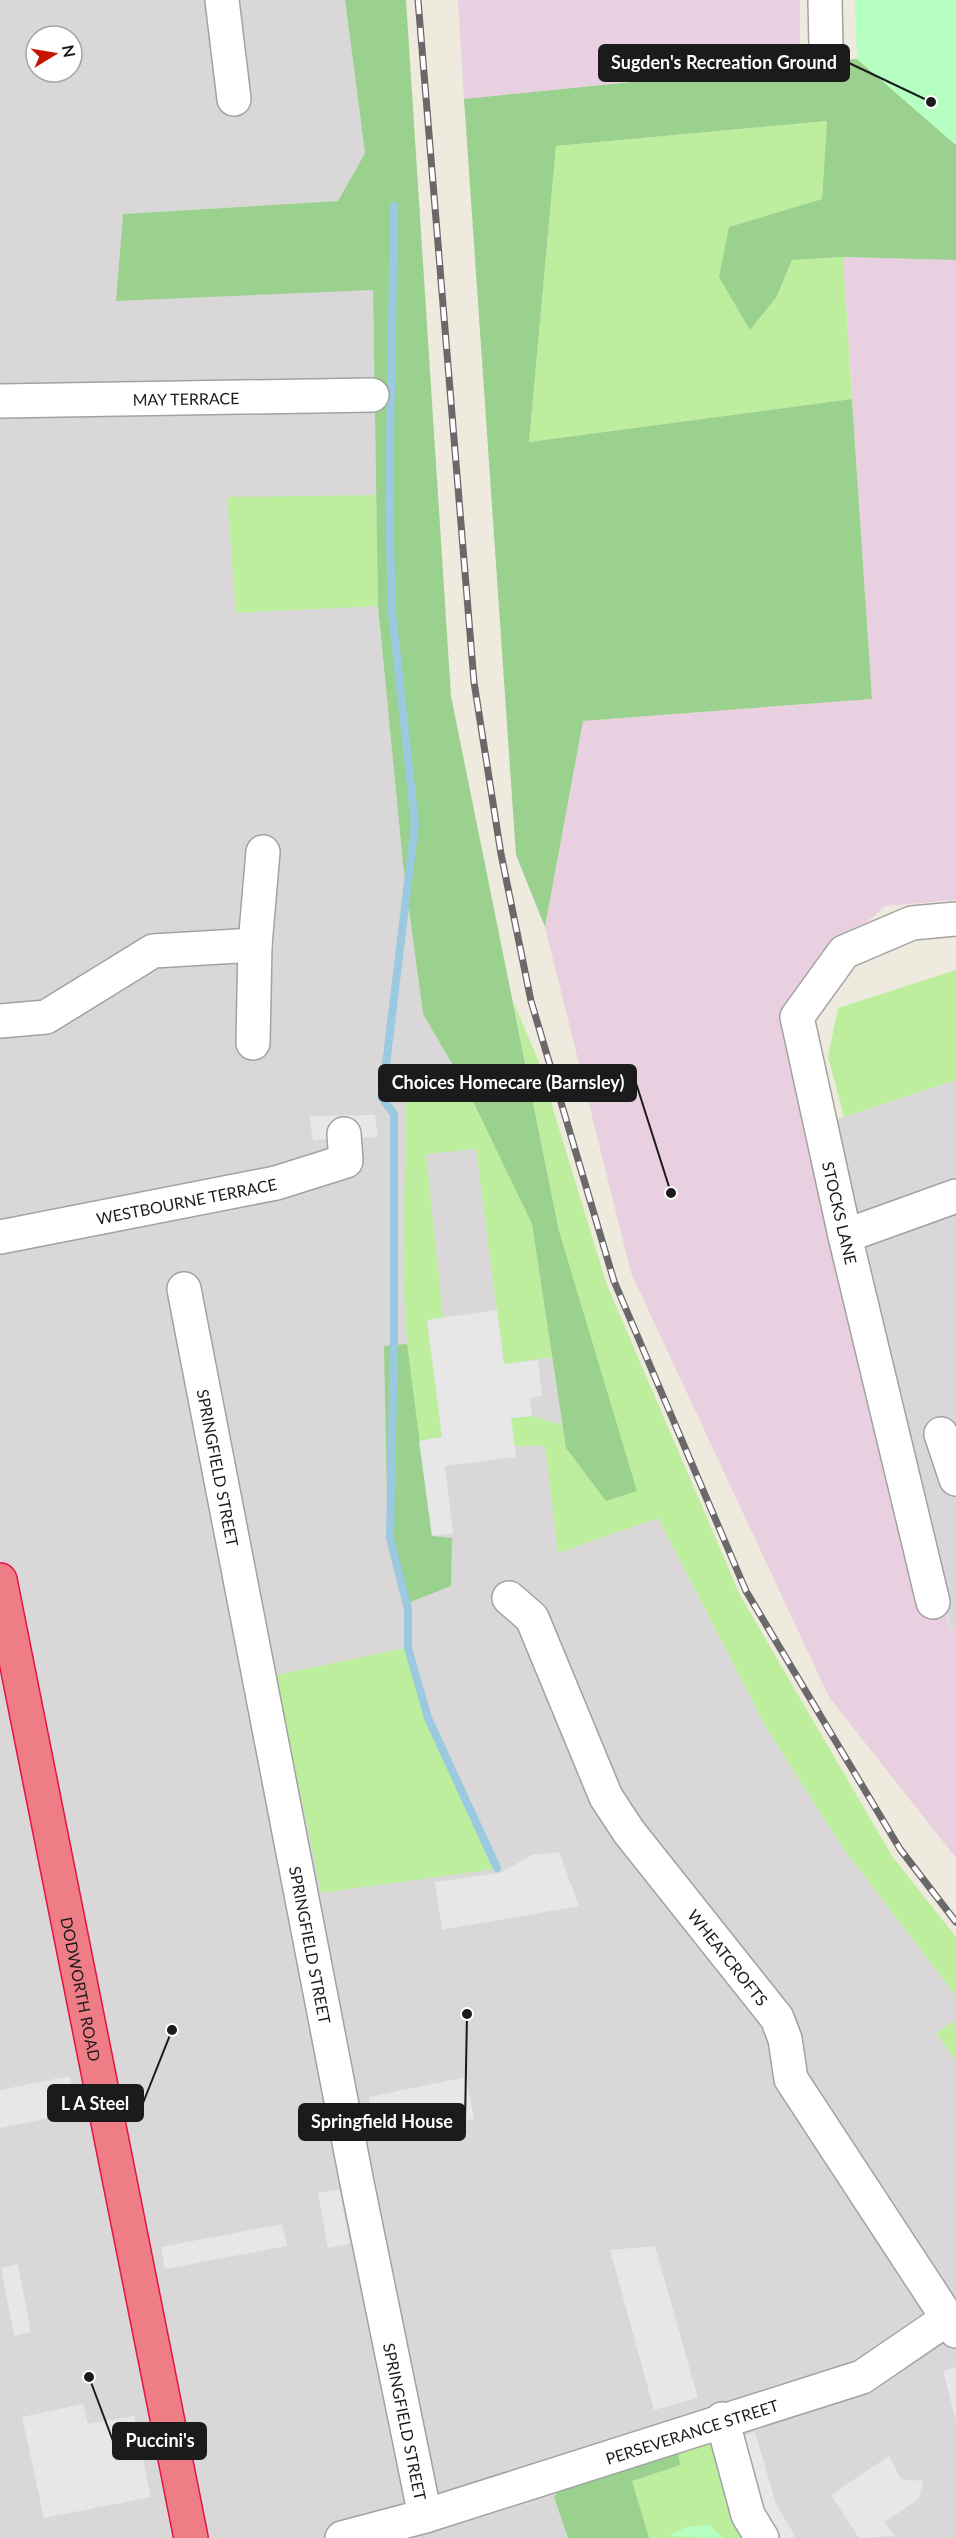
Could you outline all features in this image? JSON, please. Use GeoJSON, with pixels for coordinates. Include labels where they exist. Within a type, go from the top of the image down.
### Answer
{"type":"FeatureCollection","features":[{"type":"Feature","properties":{"kind":"highway","name":"DODWORTH ROAD"},"geometry":{"type":"LineString","coordinates":[[0,1580],[10,1683],[191,2538]]}},
{"type":"Feature","properties":{"kind":"street"},"geometry":{"type":"LineString","coordinates":[[222,0],[234,99]]}},
{"type":"Feature","properties":{"kind":"street"},"geometry":{"type":"LineString","coordinates":[[825,0],[826,46]]}},
{"type":"Feature","properties":{"kind":"street","name":"MAY TERRACE"},"geometry":{"type":"LineString","coordinates":[[0,401],[372,395]]}},
{"type":"Feature","properties":{"kind":"street"},"geometry":{"type":"LineString","coordinates":[[253,1043],[255,945],[263,852]]}},
{"type":"Feature","properties":{"kind":"street","name":"STOCKS LANE"},"geometry":{"type":"LineString","coordinates":[[933,1602],[845,1236],[797,1017],[844,952],[912,923],[956,919]]}},
{"type":"Feature","properties":{"kind":"street"},"geometry":{"type":"LineString","coordinates":[[0,1021],[46,1017],[153,951],[255,945]]}},
{"type":"Feature","properties":{"kind":"street","name":"WESTBOURNE TERRACE"},"geometry":{"type":"LineString","coordinates":[[0,1237],[276,1183],[346,1161],[344,1134]]}},
{"type":"Feature","properties":{"kind":"street"},"geometry":{"type":"LineString","coordinates":[[845,1236],[956,1196]]}},
{"type":"Feature","properties":{"kind":"street","name":"SPRINGFIELD STREET"},"geometry":{"type":"LineString","coordinates":[[184,1289],[357,2183],[425,2516],[342,2538]]}},
{"type":"Feature","properties":{"kind":"street"},"geometry":{"type":"LineString","coordinates":[[940,1435],[956,1479]]}},
{"type":"Feature","properties":{"kind":"street","name":"WHEATCROFTS"},"geometry":{"type":"LineString","coordinates":[[509,1598],[532,1618],[606,1797],[629,1832],[777,2018],[784,2039],[791,2079],[951,2325]]}},
{"type":"Feature","properties":{"kind":"street","name":"PERSEVERANCE STREET"},"geometry":{"type":"LineString","coordinates":[[425,2516],[722,2419],[862,2377],[951,2325]]}},
{"type":"Feature","properties":{"kind":"street"},"geometry":{"type":"LineString","coordinates":[[722,2419],[748,2515],[762,2538]]}},
{"type":"Feature","properties":{"kind":"shaded area"},"geometry":{"type":"Polygon","coordinates":[[[0,0],[345,0],[365,153],[338,201],[123,214],[116,301],[373,289],[378,606],[403,864],[423,1014],[469,1093],[532,1224],[566,1448],[658,1518],[768,1731],[843,1848],[956,1996],[956,2020],[936,2033],[956,2061],[956,2538],[0,2538],[0,0]]]}},
{"type":"Feature","properties":{"kind":"shaded area"},"geometry":{"type":"Polygon","coordinates":[[[458,0],[800,0],[800,64],[464,99],[458,0]]]}},
{"type":"Feature","properties":{"kind":"shaded area"},"geometry":{"type":"Polygon","coordinates":[[[843,257],[956,260],[956,900],[885,906],[797,985],[950,1629],[956,1628],[956,1858],[829,1697],[631,1273],[545,927],[583,721],[872,699],[843,257]]]}},
{"type":"Feature","properties":{"kind":"shaded area"},"geometry":{"type":"Polygon","coordinates":[[[956,1080],[956,1628],[951,1629],[829,1122],[956,1080]]]}},
{"type":"Feature","properties":{"kind":"shaded area"},"geometry":{"type":"Polygon","coordinates":[[[375,1115],[378,1137],[313,1140],[309,1116],[375,1115]]]}},
{"type":"Feature","properties":{"kind":"shaded area"},"geometry":{"type":"Polygon","coordinates":[[[497,1310],[504,1364],[538,1360],[542,1396],[530,1398],[532,1416],[511,1418],[516,1457],[445,1466],[453,1533],[432,1536],[419,1441],[442,1437],[427,1320],[497,1310]]]}},
{"type":"Feature","properties":{"kind":"shaded area"},"geometry":{"type":"Polygon","coordinates":[[[559,1852],[579,1906],[442,1930],[435,1882],[500,1873],[532,1855],[559,1852]]]}},
{"type":"Feature","properties":{"kind":"shaded area"},"geometry":{"type":"Polygon","coordinates":[[[70,2076],[78,2112],[0,2128],[0,2090],[70,2076]]]}},
{"type":"Feature","properties":{"kind":"shaded area"},"geometry":{"type":"Polygon","coordinates":[[[466,2077],[474,2119],[378,2138],[369,2097],[466,2077]]]}},
{"type":"Feature","properties":{"kind":"shaded area"},"geometry":{"type":"Polygon","coordinates":[[[339,2189],[350,2244],[328,2248],[318,2193],[339,2189]]]}},
{"type":"Feature","properties":{"kind":"shaded area"},"geometry":{"type":"Polygon","coordinates":[[[282,2224],[287,2246],[165,2269],[161,2247],[282,2224]]]}},
{"type":"Feature","properties":{"kind":"shaded area"},"geometry":{"type":"Polygon","coordinates":[[[655,2246],[698,2398],[654,2410],[610,2250],[655,2246]]]}},
{"type":"Feature","properties":{"kind":"shaded area"},"geometry":{"type":"Polygon","coordinates":[[[18,2264],[31,2332],[14,2336],[1,2268],[18,2264]]]}},
{"type":"Feature","properties":{"kind":"shaded area"},"geometry":{"type":"Polygon","coordinates":[[[956,2367],[956,2421],[943,2371],[956,2367]]]}},
{"type":"Feature","properties":{"kind":"shaded area"},"geometry":{"type":"Polygon","coordinates":[[[83,2404],[88,2424],[134,2416],[151,2497],[44,2518],[22,2417],[83,2404]]]}},
{"type":"Feature","properties":{"kind":"shaded area"},"geometry":{"type":"Polygon","coordinates":[[[755,2432],[776,2504],[795,2536],[792,2538],[770,2538],[736,2439],[755,2432]]]}},
{"type":"Feature","properties":{"kind":"shaded area"},"geometry":{"type":"Polygon","coordinates":[[[889,2456],[901,2479],[923,2481],[919,2499],[885,2522],[895,2536],[859,2538],[831,2495],[889,2456]]]}},
{"type":"Feature","properties":{"kind":"green space"},"geometry":{"type":"Polygon","coordinates":[[[345,0],[406,0],[451,696],[559,1231],[637,1491],[606,1501],[566,1448],[532,1224],[469,1093],[423,1014],[403,864],[378,606],[373,290],[116,301],[123,214],[338,201],[365,153],[345,0]]]}},
{"type":"Feature","properties":{"kind":"green space"},"geometry":{"type":"Polygon","coordinates":[[[855,0],[956,0],[956,145],[857,59],[855,0]]]}},
{"type":"Feature","properties":{"kind":"green space"},"geometry":{"type":"Polygon","coordinates":[[[857,59],[956,145],[956,260],[843,257],[792,260],[777,296],[750,330],[719,277],[729,227],[822,199],[827,121],[556,146],[529,442],[852,399],[872,699],[583,721],[545,927],[516,855],[464,99],[857,59]]]}},
{"type":"Feature","properties":{"kind":"green space"},"geometry":{"type":"Polygon","coordinates":[[[827,121],[822,199],[729,227],[777,297],[792,260],[843,257],[852,399],[529,442],[556,146],[827,121]]]}},
{"type":"Feature","properties":{"kind":"green space"},"geometry":{"type":"Polygon","coordinates":[[[376,495],[378,606],[236,613],[227,497],[376,495]]]}},
{"type":"Feature","properties":{"kind":"green space"},"geometry":{"type":"Polygon","coordinates":[[[956,970],[956,1080],[844,1117],[828,1057],[838,1008],[956,970]]]}},
{"type":"Feature","properties":{"kind":"green space"},"geometry":{"type":"Polygon","coordinates":[[[513,1001],[538,1060],[607,1285],[740,1595],[892,1856],[956,1937],[956,1996],[843,1848],[768,1731],[658,1518],[558,1553],[545,1446],[514,1446],[511,1418],[532,1416],[562,1425],[566,1448],[559,1231],[513,1001]]]}},
{"type":"Feature","properties":{"kind":"green space"},"geometry":{"type":"Polygon","coordinates":[[[469,1093],[532,1224],[552,1357],[504,1365],[476,1149],[426,1154],[443,1318],[427,1320],[442,1437],[419,1441],[407,1344],[403,1272],[406,1103],[469,1093]]]}},
{"type":"Feature","properties":{"kind":"green space"},"geometry":{"type":"Polygon","coordinates":[[[407,1344],[432,1536],[452,1538],[451,1586],[408,1603],[388,1547],[384,1346],[407,1344]]]}},
{"type":"Feature","properties":{"kind":"green space"},"geometry":{"type":"Polygon","coordinates":[[[405,1648],[425,1718],[494,1869],[321,1893],[276,1675],[405,1648]]]}},
{"type":"Feature","properties":{"kind":"green space"},"geometry":{"type":"Polygon","coordinates":[[[956,2020],[956,2061],[936,2033],[956,2020]]]}},
{"type":"Feature","properties":{"kind":"green space"},"geometry":{"type":"Polygon","coordinates":[[[715,2441],[748,2538],[649,2538],[632,2481],[680,2465],[678,2452],[715,2441]]]}},
{"type":"Feature","properties":{"kind":"green space"},"geometry":{"type":"Polygon","coordinates":[[[678,2452],[680,2465],[632,2481],[649,2538],[568,2538],[554,2497],[560,2489],[678,2452]]]}},
{"type":"Feature","properties":{"kind":"green space"},"geometry":{"type":"Polygon","coordinates":[[[710,2525],[723,2538],[669,2536],[686,2527],[710,2525]]]}},
{"type":"Feature","properties":{"kind":"waterway"},"geometry":{"type":"LineString","coordinates":[[394,206],[389,505],[392,612],[415,824],[382,1098],[394,1114],[394,1340],[390,1538],[408,1609],[408,1648],[428,1718],[497,1868]]}},
{"type":"Feature","properties":{"kind":"railway"},"geometry":{"type":"LineString","coordinates":[[418,0],[474,682],[501,854],[531,1001],[614,1281],[746,1591],[900,1849],[956,1922]]}},
{"type":"Feature","properties":{"kind":"place","name":"Sugden's Recreation Ground"},"geometry":{"type":"Point","coordinates":[931,102]}},
{"type":"Feature","properties":{"kind":"place","name":"Choices Homecare (Barnsley)"},"geometry":{"type":"Point","coordinates":[671,1193]}},
{"type":"Feature","properties":{"kind":"place","name":"Springfield House"},"geometry":{"type":"Point","coordinates":[467,2014]}},
{"type":"Feature","properties":{"kind":"place","name":"L A Steel"},"geometry":{"type":"Point","coordinates":[172,2030]}},
{"type":"Feature","properties":{"kind":"place","name":"Puccini's"},"geometry":{"type":"Point","coordinates":[89,2377]}}]}
